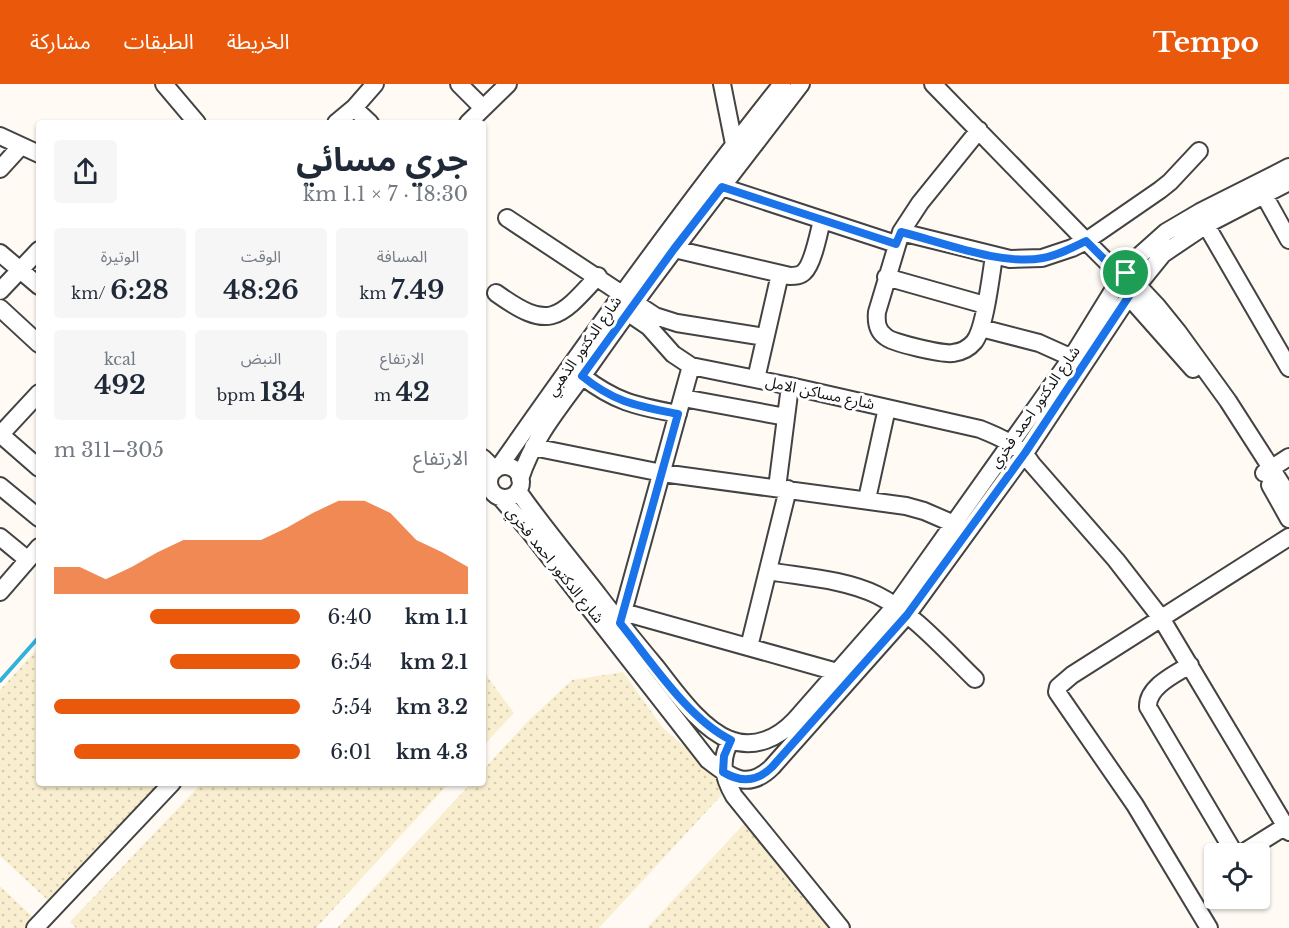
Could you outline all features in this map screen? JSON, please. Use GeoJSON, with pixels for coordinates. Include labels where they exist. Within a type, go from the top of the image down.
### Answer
{"type":"FeatureCollection","features":[{"type":"Feature","properties":{"kind":"street"},"geometry":{"type":"LineString","coordinates":[[164,84],[194,120]]}},
{"type":"Feature","properties":{"kind":"street"},"geometry":{"type":"LineString","coordinates":[[340,120],[354,108],[375,84]]}},
{"type":"Feature","properties":{"kind":"street"},"geometry":{"type":"LineString","coordinates":[[459,84],[483,108]]}},
{"type":"Feature","properties":{"kind":"street"},"geometry":{"type":"LineString","coordinates":[[471,120],[508,84]]}},
{"type":"Feature","properties":{"kind":"street"},"geometry":{"type":"LineString","coordinates":[[722,84],[734,144]]}},
{"type":"Feature","properties":{"kind":"street","name":"شارع الدكتور الذهبي"},"geometry":{"type":"LineString","coordinates":[[519,485],[533,447],[582,376],[628,302],[734,144],[782,84]]}},
{"type":"Feature","properties":{"kind":"street","name":"شارع الدكتور الذهبي"},"geometry":{"type":"LineString","coordinates":[[491,482],[628,302],[674,249],[801,84]]}},
{"type":"Feature","properties":{"kind":"street"},"geometry":{"type":"LineString","coordinates":[[933,84],[1109,264],[1209,387],[1226,403],[1267,471],[1289,519]]}},
{"type":"Feature","properties":{"kind":"street"},"geometry":{"type":"LineString","coordinates":[[354,108],[367,120]]}},
{"type":"Feature","properties":{"kind":"street"},"geometry":{"type":"LineString","coordinates":[[979,130],[920,203],[898,238],[876,319],[881,333],[893,342],[951,354],[968,347],[975,340],[981,328],[994,256]]}},
{"type":"Feature","properties":{"kind":"street"},"geometry":{"type":"LineString","coordinates":[[0,136],[36,153]]}},
{"type":"Feature","properties":{"kind":"street"},"geometry":{"type":"LineString","coordinates":[[0,169],[21,146]]}},
{"type":"Feature","properties":{"kind":"street"},"geometry":{"type":"LineString","coordinates":[[722,187],[822,220],[898,238],[1010,259],[1042,258],[1086,241],[1170,182],[1199,151]]}},
{"type":"Feature","properties":{"kind":"street"},"geometry":{"type":"LineString","coordinates":[[1127,285],[1163,254],[1289,167]]}},
{"type":"Feature","properties":{"kind":"street"},"geometry":{"type":"LineString","coordinates":[[1127,285],[1138,257],[1166,232],[1200,212],[1260,188],[1289,182]]}},
{"type":"Feature","properties":{"kind":"street"},"geometry":{"type":"LineString","coordinates":[[1260,188],[1289,240]]}},
{"type":"Feature","properties":{"kind":"street"},"geometry":{"type":"LineString","coordinates":[[507,218],[598,276],[628,302],[655,316],[765,338]]}},
{"type":"Feature","properties":{"kind":"street"},"geometry":{"type":"LineString","coordinates":[[674,249],[780,274],[798,276],[805,272],[809,265],[822,220]]}},
{"type":"Feature","properties":{"kind":"street"},"geometry":{"type":"LineString","coordinates":[[1206,225],[1289,369]]}},
{"type":"Feature","properties":{"kind":"street"},"geometry":{"type":"LineString","coordinates":[[0,253],[36,283]]}},
{"type":"Feature","properties":{"kind":"street"},"geometry":{"type":"LineString","coordinates":[[0,291],[36,253]]}},
{"type":"Feature","properties":{"kind":"street"},"geometry":{"type":"LineString","coordinates":[[756,379],[780,274]]}},
{"type":"Feature","properties":{"kind":"street"},"geometry":{"type":"LineString","coordinates":[[496,293],[532,314],[557,315],[571,306],[598,276]]}},
{"type":"Feature","properties":{"kind":"street"},"geometry":{"type":"LineString","coordinates":[[886,277],[985,305]]}},
{"type":"Feature","properties":{"kind":"street","name":"شارع الدكتور احمد فخري"},"geometry":{"type":"LineString","coordinates":[[491,482],[708,760],[731,777],[749,780],[765,774],[772,767],[901,610],[961,527],[1025,453],[1078,360],[1127,285]]}},
{"type":"Feature","properties":{"kind":"street","name":"شارع مساكن الامل"},"geometry":{"type":"LineString","coordinates":[[628,302],[673,354],[692,366],[980,429],[1025,453],[1161,618],[1288,827]]}},
{"type":"Feature","properties":{"kind":"street"},"geometry":{"type":"LineString","coordinates":[[0,308],[36,341]]}},
{"type":"Feature","properties":{"kind":"street"},"geometry":{"type":"LineString","coordinates":[[981,328],[1022,338],[1078,360]]}},
{"type":"Feature","properties":{"kind":"street","name":"شارع الدكتور احمد فخري"},"geometry":{"type":"LineString","coordinates":[[961,527],[1010,443],[1078,360]]}},
{"type":"Feature","properties":{"kind":"street"},"geometry":{"type":"LineString","coordinates":[[692,366],[622,618],[749,647],[837,672]]}},
{"type":"Feature","properties":{"kind":"street"},"geometry":{"type":"LineString","coordinates":[[582,376],[594,386],[622,402],[786,417]]}},
{"type":"Feature","properties":{"kind":"street"},"geometry":{"type":"LineString","coordinates":[[749,647],[768,571],[782,488],[790,386]]}},
{"type":"Feature","properties":{"kind":"street"},"geometry":{"type":"LineString","coordinates":[[36,399],[0,434],[36,465]]}},
{"type":"Feature","properties":{"kind":"street"},"geometry":{"type":"LineString","coordinates":[[867,499],[887,408]]}},
{"type":"Feature","properties":{"kind":"street"},"geometry":{"type":"LineString","coordinates":[[533,447],[662,473],[867,499],[915,508],[961,527]]}},
{"type":"Feature","properties":{"kind":"street"},"geometry":{"type":"LineString","coordinates":[[1267,471],[1289,457]]}},
{"type":"Feature","properties":{"kind":"street"},"geometry":{"type":"LineString","coordinates":[[504,466],[515,470],[519,485],[507,498],[491,482],[504,466]]}},
{"type":"Feature","properties":{"kind":"street"},"geometry":{"type":"LineString","coordinates":[[1267,471],[1289,496]]}},
{"type":"Feature","properties":{"kind":"street","name":"شارع الدكتور احمد فخري"},"geometry":{"type":"LineString","coordinates":[[519,485],[692,711],[718,734],[731,740],[746,743],[761,742],[774,738],[786,730],[837,672],[901,610]]}},
{"type":"Feature","properties":{"kind":"street"},"geometry":{"type":"LineString","coordinates":[[0,486],[36,516]]}},
{"type":"Feature","properties":{"kind":"street"},"geometry":{"type":"LineString","coordinates":[[0,537],[34,554],[1,590]]}},
{"type":"Feature","properties":{"kind":"street"},"geometry":{"type":"LineString","coordinates":[[1209,928],[1135,805],[1057,692],[1058,687],[1072,675],[1289,537]]}},
{"type":"Feature","properties":{"kind":"street"},"geometry":{"type":"LineString","coordinates":[[768,571],[853,586],[875,594],[901,610],[975,679]]}},
{"type":"Feature","properties":{"kind":"street"},"geometry":{"type":"LineString","coordinates":[[1190,665],[1155,689],[1148,701],[1148,707],[1228,843]]}},
{"type":"Feature","properties":{"kind":"street"},"geometry":{"type":"LineString","coordinates":[[731,740],[724,756],[723,772],[734,796],[841,928]]}},
{"type":"Feature","properties":{"kind":"street"},"geometry":{"type":"LineString","coordinates":[[761,742],[769,753],[772,767]]}},
{"type":"Feature","properties":{"kind":"street"},"geometry":{"type":"LineString","coordinates":[[35,928],[169,786]]}},
{"type":"Feature","properties":{"kind":"street"},"geometry":{"type":"LineString","coordinates":[[1260,843],[1288,827]]}},
{"type":"Feature","properties":{"kind":"shaded area"},"geometry":{"type":"Polygon","coordinates":[[[36,650],[36,786],[166,786],[53,905],[0,856],[0,690],[36,650]]]}},
{"type":"Feature","properties":{"kind":"shaded area"},"geometry":{"type":"Polygon","coordinates":[[[623,672],[663,728],[730,786],[599,928],[337,928],[468,786],[486,786],[486,767],[528,721],[572,680],[623,672]]]}},
{"type":"Feature","properties":{"kind":"shaded area"},"geometry":{"type":"Polygon","coordinates":[[[486,675],[514,713],[486,743],[486,675]]]}},
{"type":"Feature","properties":{"kind":"shaded area"},"geometry":{"type":"Polygon","coordinates":[[[199,786],[446,786],[316,928],[76,928],[70,922],[199,786]]]}},
{"type":"Feature","properties":{"kind":"shaded area"},"geometry":{"type":"Polygon","coordinates":[[[754,813],[848,928],[647,928],[754,813]]]}},
{"type":"Feature","properties":{"kind":"shaded area"},"geometry":{"type":"Polygon","coordinates":[[[0,886],[38,922],[32,928],[0,928],[0,886]]]}},
{"type":"Feature","properties":{"kind":"waterway"},"geometry":{"type":"LineString","coordinates":[[0,681],[36,640]]}},
{"type":"Feature","properties":{"kind":"route"},"geometry":{"type":"LineString","coordinates":[[722,187],[896,244],[901,232],[994,256],[1026,260],[1057,254],[1086,241],[1109,264],[1126,273],[1117,284],[1129,296],[1025,453],[907,615],[765,774],[749,780],[740,780],[723,772],[726,747],[731,740],[718,734],[692,711],[620,623],[678,414],[622,402],[594,386],[582,376],[627,312],[722,187]]}}]}
